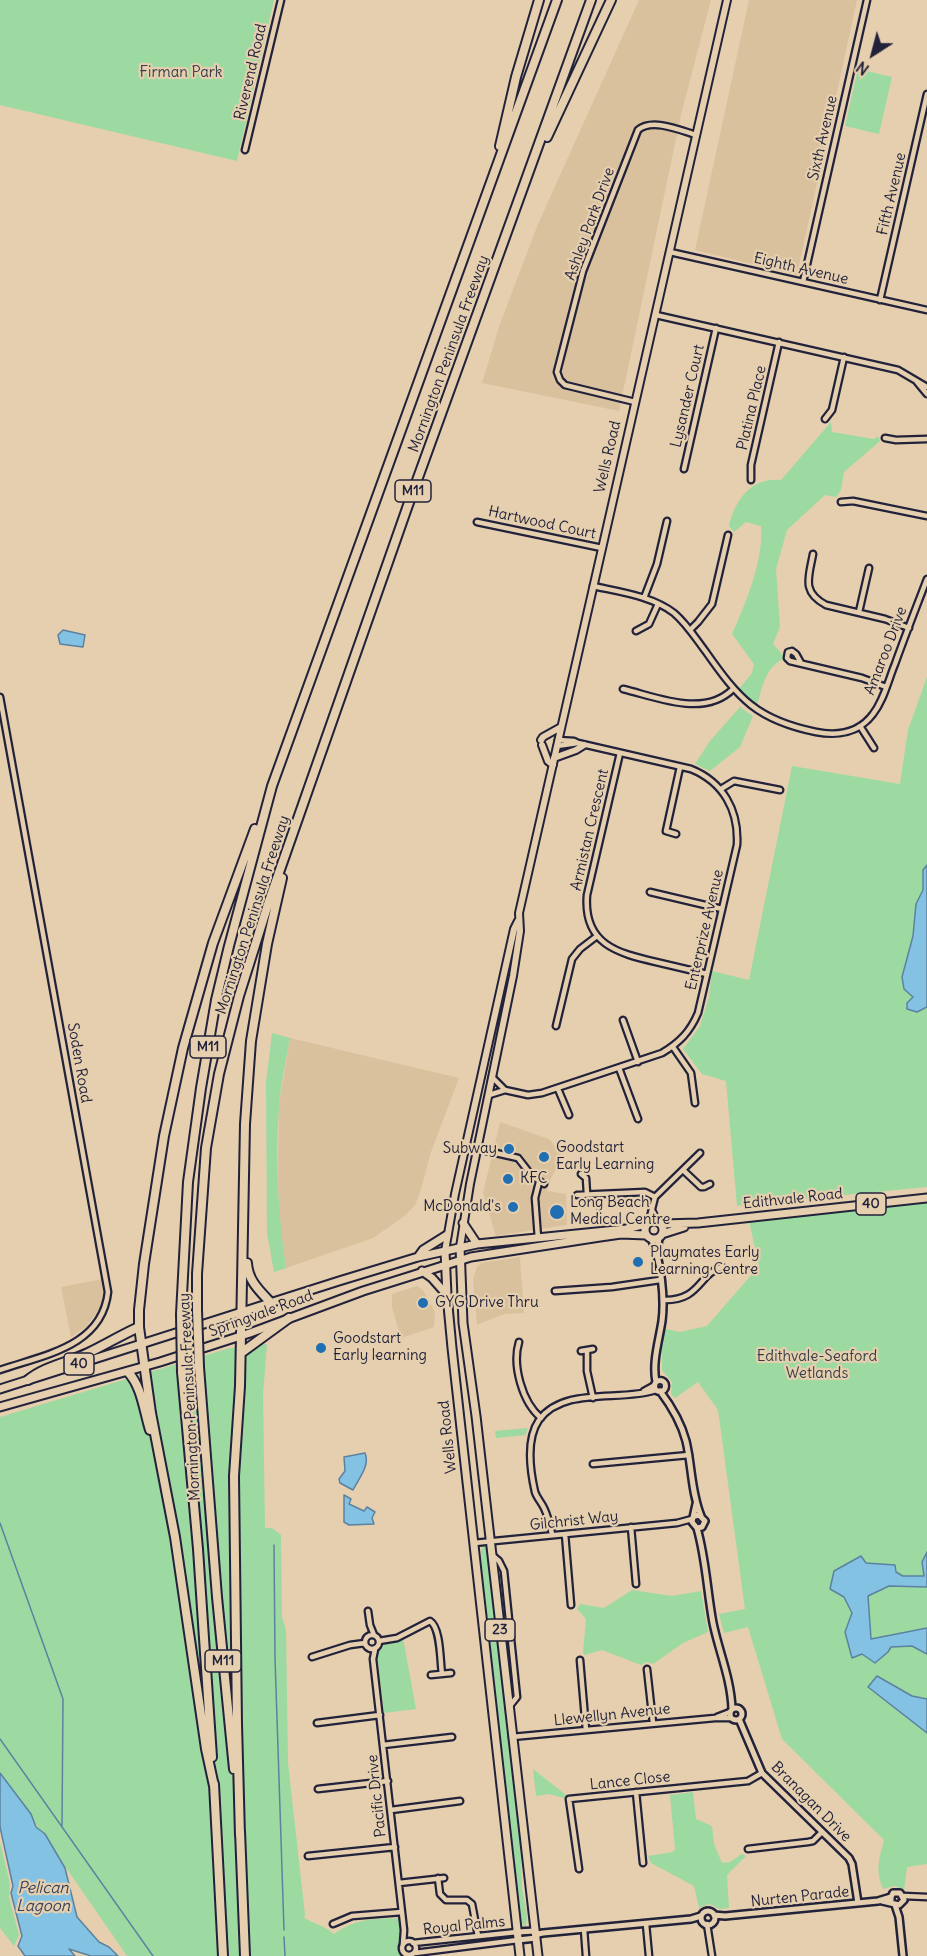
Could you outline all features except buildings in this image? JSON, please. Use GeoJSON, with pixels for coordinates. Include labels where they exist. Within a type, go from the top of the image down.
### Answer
{"type":"FeatureCollection","features":[{"type":"Feature","properties":{"kind":"highway"},"geometry":{"type":"LineString","coordinates":[[492,181],[516,77],[539,0]]}},
{"type":"Feature","properties":{"kind":"highway","name":"Mornington Peninsula Freeway"},"geometry":{"type":"LineString","coordinates":[[222,1956],[214,1786],[198,1549],[182,1372],[181,1314],[188,1182],[201,1088],[228,946],[272,786],[557,0]]}},
{"type":"Feature","properties":{"kind":"highway","name":"Mornington Peninsula Freeway"},"geometry":{"type":"LineString","coordinates":[[245,1956],[240,1836],[218,1608],[199,1367],[197,1310],[197,1274],[206,1148],[219,1074],[239,996],[269,902],[591,0]]}},
{"type":"Feature","properties":{"kind":"highway"},"geometry":{"type":"LineString","coordinates":[[524,185],[611,0]]}},
{"type":"Feature","properties":{"kind":"highway"},"geometry":{"type":"LineString","coordinates":[[214,1786],[206,1749],[174,1537],[144,1366],[139,1327],[140,1296],[172,1093],[183,1048],[213,943],[272,786]]}},
{"type":"Feature","properties":{"kind":"highway"},"geometry":{"type":"LineString","coordinates":[[240,1836],[234,1476],[241,1353],[245,1124],[251,1041],[267,944],[284,868],[305,799]]}},
{"type":"Feature","properties":{"kind":"highway"},"geometry":{"type":"LineString","coordinates":[[245,1213],[248,1272],[260,1292],[271,1304]]}},
{"type":"Feature","properties":{"kind":"highway"},"geometry":{"type":"LineString","coordinates":[[241,1353],[289,1318]]}},
{"type":"Feature","properties":{"kind":"highway"},"geometry":{"type":"LineString","coordinates":[[28,1380],[39,1370],[86,1354],[139,1327]]}},
{"type":"Feature","properties":{"kind":"highway"},"geometry":{"type":"LineString","coordinates":[[128,1372],[135,1379],[139,1389],[161,1472]]}},
{"type":"Feature","properties":{"kind":"main road","name":"Wells Road"},"geometry":{"type":"LineString","coordinates":[[519,1956],[447,1294],[445,1251],[514,929],[518,921],[727,0]]}},
{"type":"Feature","properties":{"kind":"main road"},"geometry":{"type":"LineString","coordinates":[[561,727],[543,737],[542,742],[548,761],[554,761],[576,750],[581,744]]}},
{"type":"Feature","properties":{"kind":"main road","name":"Wells Road"},"geometry":{"type":"LineString","coordinates":[[518,921],[520,931],[513,976],[463,1223],[460,1260],[463,1323],[538,1956]]}},
{"type":"Feature","properties":{"kind":"main road","name":"Edithvale Road"},"geometry":{"type":"LineString","coordinates":[[660,1223],[698,1223],[927,1197]]}},
{"type":"Feature","properties":{"kind":"main road"},"geometry":{"type":"LineString","coordinates":[[463,1223],[477,1244]]}},
{"type":"Feature","properties":{"kind":"main road"},"geometry":{"type":"LineString","coordinates":[[647,1223],[644,1230],[648,1237]]}},
{"type":"Feature","properties":{"kind":"main road","name":"40"},"geometry":{"type":"LineString","coordinates":[[460,1247],[627,1229],[647,1223],[660,1223]]}},
{"type":"Feature","properties":{"kind":"main road"},"geometry":{"type":"LineString","coordinates":[[660,1223],[661,1235]]}},
{"type":"Feature","properties":{"kind":"main road","name":"Edithvale Road"},"geometry":{"type":"LineString","coordinates":[[661,1235],[698,1223]]}},
{"type":"Feature","properties":{"kind":"main road"},"geometry":{"type":"LineString","coordinates":[[418,1257],[423,1250],[447,1235]]}},
{"type":"Feature","properties":{"kind":"main road","name":"40"},"geometry":{"type":"LineString","coordinates":[[460,1260],[491,1252],[540,1247],[613,1235],[648,1237],[661,1235]]}},
{"type":"Feature","properties":{"kind":"main road","name":"Springvale Road"},"geometry":{"type":"LineString","coordinates":[[0,1389],[271,1304],[330,1283],[460,1247]]}},
{"type":"Feature","properties":{"kind":"main road","name":"Springvale Road"},"geometry":{"type":"LineString","coordinates":[[0,1407],[128,1372],[460,1260]]}},
{"type":"Feature","properties":{"kind":"main road"},"geometry":{"type":"LineString","coordinates":[[422,1271],[447,1294]]}},
{"type":"Feature","properties":{"kind":"street","name":"Riverend Road"},"geometry":{"type":"LineString","coordinates":[[245,150],[281,0]]}},
{"type":"Feature","properties":{"kind":"street","name":"Sixth Avenue"},"geometry":{"type":"LineString","coordinates":[[803,282],[867,0]]}},
{"type":"Feature","properties":{"kind":"street","name":"Fifth Avenue"},"geometry":{"type":"LineString","coordinates":[[880,300],[927,94]]}},
{"type":"Feature","properties":{"kind":"street","name":"Ashley Park Drive"},"geometry":{"type":"LineString","coordinates":[[635,402],[565,385],[557,372],[583,271],[638,130],[643,126],[653,124],[696,135]]}},
{"type":"Feature","properties":{"kind":"street","name":"Eighth Avenue"},"geometry":{"type":"LineString","coordinates":[[670,252],[927,310]]}},
{"type":"Feature","properties":{"kind":"street"},"geometry":{"type":"LineString","coordinates":[[656,315],[898,370],[927,387]]}},
{"type":"Feature","properties":{"kind":"street","name":"Lysander Court"},"geometry":{"type":"LineString","coordinates":[[684,470],[716,328]]}},
{"type":"Feature","properties":{"kind":"street","name":"Platina Place"},"geometry":{"type":"LineString","coordinates":[[751,480],[751,465],[779,342]]}},
{"type":"Feature","properties":{"kind":"street"},"geometry":{"type":"LineString","coordinates":[[825,419],[832,410],[844,357]]}},
{"type":"Feature","properties":{"kind":"street"},"geometry":{"type":"LineString","coordinates":[[913,378],[927,394]]}},
{"type":"Feature","properties":{"kind":"street"},"geometry":{"type":"LineString","coordinates":[[885,438],[896,440],[927,438]]}},
{"type":"Feature","properties":{"kind":"street"},"geometry":{"type":"LineString","coordinates":[[841,502],[853,501],[927,516]]}},
{"type":"Feature","properties":{"kind":"street"},"geometry":{"type":"LineString","coordinates":[[644,598],[657,564],[666,521]]}},
{"type":"Feature","properties":{"kind":"street","name":"Hartwood Court"},"geometry":{"type":"LineString","coordinates":[[477,522],[602,548]]}},
{"type":"Feature","properties":{"kind":"street"},"geometry":{"type":"LineString","coordinates":[[690,630],[712,604],[728,535]]}},
{"type":"Feature","properties":{"kind":"street"},"geometry":{"type":"LineString","coordinates":[[813,555],[808,582],[812,595],[826,605],[885,619],[909,628]]}},
{"type":"Feature","properties":{"kind":"street"},"geometry":{"type":"LineString","coordinates":[[859,612],[869,568]]}},
{"type":"Feature","properties":{"kind":"street","name":"Amaroo Drive"},"geometry":{"type":"LineString","coordinates":[[860,726],[877,708],[927,579]]}},
{"type":"Feature","properties":{"kind":"street"},"geometry":{"type":"LineString","coordinates":[[593,586],[644,598],[675,614],[690,630],[733,689],[760,712],[789,726],[825,734],[842,733],[860,726],[874,748]]}},
{"type":"Feature","properties":{"kind":"street"},"geometry":{"type":"LineString","coordinates":[[636,632],[649,624],[658,604]]}},
{"type":"Feature","properties":{"kind":"street"},"geometry":{"type":"LineString","coordinates":[[801,663],[862,678],[886,687]]}},
{"type":"Feature","properties":{"kind":"street"},"geometry":{"type":"LineString","coordinates":[[624,689],[693,705],[720,699],[733,689]]}},
{"type":"Feature","properties":{"kind":"street","name":"Soden Road"},"geometry":{"type":"LineString","coordinates":[[0,698],[108,1292],[106,1305],[99,1321],[81,1340],[0,1370]]}},
{"type":"Feature","properties":{"kind":"street"},"geometry":{"type":"LineString","coordinates":[[558,743],[574,741],[681,767],[705,776],[721,789],[734,781],[780,790]]}},
{"type":"Feature","properties":{"kind":"street","name":"Armistan Crescent"},"geometry":{"type":"LineString","coordinates":[[597,936],[588,916],[587,895],[620,753]]}},
{"type":"Feature","properties":{"kind":"street"},"geometry":{"type":"LineString","coordinates":[[676,834],[666,831],[681,767]]}},
{"type":"Feature","properties":{"kind":"street","name":"Enterprize Avenue"},"geometry":{"type":"LineString","coordinates":[[489,1095],[505,1090],[528,1095],[558,1089],[662,1053],[673,1047],[692,1027],[698,1013],[737,845],[738,833],[733,810],[721,789]]}},
{"type":"Feature","properties":{"kind":"street"},"geometry":{"type":"LineString","coordinates":[[650,892],[722,909]]}},
{"type":"Feature","properties":{"kind":"street"},"geometry":{"type":"LineString","coordinates":[[556,1026],[572,959],[580,949],[597,936],[607,946],[618,952],[707,974]]}},
{"type":"Feature","properties":{"kind":"street"},"geometry":{"type":"LineString","coordinates":[[623,1020],[638,1062]]}},
{"type":"Feature","properties":{"kind":"street"},"geometry":{"type":"LineString","coordinates":[[673,1047],[691,1073],[695,1103]]}},
{"type":"Feature","properties":{"kind":"street"},"geometry":{"type":"LineString","coordinates":[[619,1068],[638,1119]]}},
{"type":"Feature","properties":{"kind":"street"},"geometry":{"type":"LineString","coordinates":[[492,1077],[505,1090]]}},
{"type":"Feature","properties":{"kind":"street"},"geometry":{"type":"LineString","coordinates":[[558,1089],[569,1115]]}},
{"type":"Feature","properties":{"kind":"street"},"geometry":{"type":"LineString","coordinates":[[478,1149],[518,1159],[541,1183],[535,1197],[540,1247]]}},
{"type":"Feature","properties":{"kind":"street"},"geometry":{"type":"LineString","coordinates":[[647,1223],[655,1197],[700,1153]]}},
{"type":"Feature","properties":{"kind":"street"},"geometry":{"type":"LineString","coordinates":[[683,1170],[701,1187],[707,1187],[710,1184]]}},
{"type":"Feature","properties":{"kind":"street"},"geometry":{"type":"LineString","coordinates":[[581,1174],[586,1178],[587,1194]]}},
{"type":"Feature","properties":{"kind":"street"},"geometry":{"type":"LineString","coordinates":[[577,1195],[645,1192],[655,1197]]}},
{"type":"Feature","properties":{"kind":"street"},"geometry":{"type":"LineString","coordinates":[[652,1210],[660,1223]]}},
{"type":"Feature","properties":{"kind":"street","name":"Branagan Drive"},"geometry":{"type":"LineString","coordinates":[[661,1235],[657,1256],[663,1300],[656,1364],[658,1388],[671,1406],[681,1426],[689,1455],[714,1626],[734,1714],[762,1773],[845,1853],[852,1864],[856,1903]]}},
{"type":"Feature","properties":{"kind":"street","name":"Branagan Drive"},"geometry":{"type":"LineString","coordinates":[[648,1237],[657,1256]]}},
{"type":"Feature","properties":{"kind":"street"},"geometry":{"type":"LineString","coordinates":[[663,1300],[675,1299],[692,1293],[713,1271],[722,1267]]}},
{"type":"Feature","properties":{"kind":"street"},"geometry":{"type":"LineString","coordinates":[[555,1291],[612,1287],[660,1280]]}},
{"type":"Feature","properties":{"kind":"street"},"geometry":{"type":"LineString","coordinates":[[519,1342],[517,1352],[522,1393],[531,1408],[541,1418]]}},
{"type":"Feature","properties":{"kind":"street"},"geometry":{"type":"LineString","coordinates":[[581,1351],[590,1350],[588,1374],[593,1398]]}},
{"type":"Feature","properties":{"kind":"street"},"geometry":{"type":"LineString","coordinates":[[552,1534],[534,1485],[530,1440],[533,1429],[550,1408],[560,1403],[642,1393],[666,1386],[656,1364]]}},
{"type":"Feature","properties":{"kind":"street"},"geometry":{"type":"LineString","coordinates":[[658,1388],[664,1381]]}},
{"type":"Feature","properties":{"kind":"street"},"geometry":{"type":"LineString","coordinates":[[593,1464],[689,1455]]}},
{"type":"Feature","properties":{"kind":"street","name":"Gilchrist Way"},"geometry":{"type":"LineString","coordinates":[[474,1543],[697,1522]]}},
{"type":"Feature","properties":{"kind":"street"},"geometry":{"type":"LineString","coordinates":[[631,1527],[636,1584]]}},
{"type":"Feature","properties":{"kind":"street"},"geometry":{"type":"LineString","coordinates":[[565,1534],[572,1605]]}},
{"type":"Feature","properties":{"kind":"street"},"geometry":{"type":"LineString","coordinates":[[368,1611],[371,1636]]}},
{"type":"Feature","properties":{"kind":"street"},"geometry":{"type":"LineString","coordinates":[[371,1636],[379,1641],[390,1640],[430,1621],[433,1622],[437,1629],[442,1674]]}},
{"type":"Feature","properties":{"kind":"street"},"geometry":{"type":"LineString","coordinates":[[364,1643],[371,1636]]}},
{"type":"Feature","properties":{"kind":"street"},"geometry":{"type":"LineString","coordinates":[[312,1657],[350,1644],[364,1643],[372,1648],[379,1641]]}},
{"type":"Feature","properties":{"kind":"street","name":"Pacific Drive"},"geometry":{"type":"LineString","coordinates":[[372,1648],[404,1930],[403,1944]]}},
{"type":"Feature","properties":{"kind":"street"},"geometry":{"type":"LineString","coordinates":[[580,1660],[586,1730]]}},
{"type":"Feature","properties":{"kind":"street"},"geometry":{"type":"LineString","coordinates":[[647,1669],[653,1723]]}},
{"type":"Feature","properties":{"kind":"street"},"geometry":{"type":"LineString","coordinates":[[431,1675],[451,1673]]}},
{"type":"Feature","properties":{"kind":"street","name":"Llewellyn Avenue"},"geometry":{"type":"LineString","coordinates":[[512,1737],[715,1718],[734,1714]]}},
{"type":"Feature","properties":{"kind":"street"},"geometry":{"type":"LineString","coordinates":[[317,1723],[380,1715]]}},
{"type":"Feature","properties":{"kind":"street"},"geometry":{"type":"LineString","coordinates":[[383,1745],[452,1737]]}},
{"type":"Feature","properties":{"kind":"street","name":"Lance Close"},"geometry":{"type":"LineString","coordinates":[[579,1869],[569,1799],[748,1781],[762,1773]]}},
{"type":"Feature","properties":{"kind":"street"},"geometry":{"type":"LineString","coordinates":[[318,1789],[388,1781]]}},
{"type":"Feature","properties":{"kind":"street"},"geometry":{"type":"LineString","coordinates":[[636,1792],[644,1863]]}},
{"type":"Feature","properties":{"kind":"street"},"geometry":{"type":"LineString","coordinates":[[391,1810],[460,1802]]}},
{"type":"Feature","properties":{"kind":"street"},"geometry":{"type":"LineString","coordinates":[[748,1849],[808,1842],[822,1832]]}},
{"type":"Feature","properties":{"kind":"street"},"geometry":{"type":"LineString","coordinates":[[308,1856],[395,1847]]}},
{"type":"Feature","properties":{"kind":"street"},"geometry":{"type":"LineString","coordinates":[[438,1878],[440,1894],[446,1900],[467,1900],[472,1904],[478,1936]]}},
{"type":"Feature","properties":{"kind":"street"},"geometry":{"type":"LineString","coordinates":[[399,1883],[444,1878]]}},
{"type":"Feature","properties":{"kind":"street","name":"Nurten Parade"},"geometry":{"type":"LineString","coordinates":[[517,1936],[691,1919],[708,1920],[725,1916],[927,1897]]}},
{"type":"Feature","properties":{"kind":"street"},"geometry":{"type":"LineString","coordinates":[[897,1901],[903,1956]]}},
{"type":"Feature","properties":{"kind":"street"},"geometry":{"type":"LineString","coordinates":[[333,1924],[352,1917],[402,1912]]}},
{"type":"Feature","properties":{"kind":"street"},"geometry":{"type":"LineString","coordinates":[[708,1920],[712,1956]]}},
{"type":"Feature","properties":{"kind":"street"},"geometry":{"type":"LineString","coordinates":[[646,1924],[649,1956]]}},
{"type":"Feature","properties":{"kind":"street"},"geometry":{"type":"LineString","coordinates":[[584,1929],[586,1956]]}},
{"type":"Feature","properties":{"kind":"street","name":"Pacific Drive"},"geometry":{"type":"LineString","coordinates":[[404,1930],[412,1942]]}},
{"type":"Feature","properties":{"kind":"street","name":"Royal Palms"},"geometry":{"type":"LineString","coordinates":[[412,1942],[478,1936],[517,1936]]}},
{"type":"Feature","properties":{"kind":"street","name":"Royal Palms"},"geometry":{"type":"LineString","coordinates":[[412,1955],[517,1936]]}},
{"type":"Feature","properties":{"kind":"street"},"geometry":{"type":"LineString","coordinates":[[450,1940],[451,1948]]}},
{"type":"Feature","properties":{"kind":"street"},"geometry":{"type":"LineString","coordinates":[[412,1942],[416,1949],[412,1955],[404,1955],[403,1944],[412,1942]]}},
{"type":"Feature","properties":{"kind":"shaded area"},"geometry":{"type":"Polygon","coordinates":[[[639,0],[711,0],[681,115],[619,411],[482,383],[500,324],[538,224],[639,0]]]}},
{"type":"Feature","properties":{"kind":"shaded area"},"geometry":{"type":"Polygon","coordinates":[[[749,0],[857,0],[797,275],[695,250],[749,0]]]}},
{"type":"Feature","properties":{"kind":"shaded area"},"geometry":{"type":"Polygon","coordinates":[[[290,1038],[459,1078],[431,1152],[420,1193],[415,1205],[406,1215],[373,1238],[286,1268],[279,1221],[279,1105],[290,1038]]]}},
{"type":"Feature","properties":{"kind":"shaded area"},"geometry":{"type":"Polygon","coordinates":[[[500,1122],[549,1139],[563,1157],[551,1178],[547,1191],[566,1194],[567,1225],[496,1236],[483,1193],[500,1122]]]}},
{"type":"Feature","properties":{"kind":"shaded area"},"geometry":{"type":"Polygon","coordinates":[[[520,1257],[524,1313],[504,1314],[477,1325],[473,1279],[477,1267],[481,1263],[520,1257]]]}},
{"type":"Feature","properties":{"kind":"shaded area"},"geometry":{"type":"Polygon","coordinates":[[[102,1279],[103,1292],[100,1308],[86,1327],[71,1337],[61,1287],[102,1279]]]}},
{"type":"Feature","properties":{"kind":"shaded area"},"geometry":{"type":"Polygon","coordinates":[[[417,1286],[423,1290],[435,1312],[434,1327],[401,1338],[392,1308],[392,1294],[417,1286]]]}},
{"type":"Feature","properties":{"kind":"green space","name":"Firman Park"},"geometry":{"type":"Polygon","coordinates":[[[0,0],[274,0],[237,161],[0,105],[0,0]]]}},
{"type":"Feature","properties":{"kind":"green space"},"geometry":{"type":"Polygon","coordinates":[[[858,69],[892,77],[879,134],[845,126],[858,69]]]}},
{"type":"Feature","properties":{"kind":"green space"},"geometry":{"type":"Polygon","coordinates":[[[831,422],[832,432],[874,439],[878,436],[880,441],[844,472],[841,490],[836,497],[825,495],[787,530],[776,569],[780,627],[773,644],[783,655],[783,659],[768,673],[757,706],[738,690],[752,673],[754,664],[732,634],[757,566],[761,526],[746,522],[734,532],[729,526],[735,507],[746,492],[761,482],[781,480],[831,422]]]}},
{"type":"Feature","properties":{"kind":"green space"},"geometry":{"type":"Polygon","coordinates":[[[927,677],[927,1187],[782,1201],[747,1211],[743,1205],[737,1206],[726,1081],[702,1074],[683,1049],[700,1026],[709,997],[712,971],[749,980],[792,766],[900,784],[908,730],[927,677]]]}},
{"type":"Feature","properties":{"kind":"green space"},"geometry":{"type":"Polygon","coordinates":[[[740,707],[753,716],[740,747],[710,771],[695,764],[710,741],[740,707]]]}},
{"type":"Feature","properties":{"kind":"green space"},"geometry":{"type":"Polygon","coordinates":[[[272,1033],[290,1038],[280,1097],[277,1146],[279,1207],[286,1268],[274,1272],[267,1233],[266,1083],[272,1033]]]}},
{"type":"Feature","properties":{"kind":"green space","name":"Edithvale-Seaford Wetlands"},"geometry":{"type":"Polygon","coordinates":[[[927,1203],[927,1864],[907,1867],[904,1890],[895,1886],[883,1889],[878,1870],[884,1840],[782,1739],[748,1627],[724,1633],[719,1614],[745,1609],[718,1410],[698,1382],[675,1398],[671,1394],[672,1382],[662,1370],[662,1343],[666,1329],[680,1332],[707,1326],[759,1266],[749,1221],[927,1203]]]}},
{"type":"Feature","properties":{"kind":"green space"},"geometry":{"type":"Polygon","coordinates":[[[267,1344],[263,1395],[265,1528],[272,1528],[281,1535],[282,1617],[286,1630],[288,1763],[304,1918],[334,1934],[357,1922],[399,1918],[403,1956],[127,1956],[0,1772],[0,1417],[230,1348],[267,1344]]]}},
{"type":"Feature","properties":{"kind":"green space"},"geometry":{"type":"Polygon","coordinates":[[[528,1428],[525,1435],[496,1438],[495,1431],[528,1428]]]}},
{"type":"Feature","properties":{"kind":"green space"},"geometry":{"type":"Polygon","coordinates":[[[483,1545],[487,1549],[519,1823],[522,1886],[527,1913],[525,1928],[520,1920],[516,1898],[483,1592],[481,1551],[483,1545]]]}},
{"type":"Feature","properties":{"kind":"green space"},"geometry":{"type":"Polygon","coordinates":[[[632,1590],[672,1596],[701,1591],[708,1632],[683,1643],[653,1664],[646,1662],[641,1665],[602,1650],[585,1655],[583,1653],[586,1619],[577,1609],[580,1604],[604,1608],[632,1590]]]}},
{"type":"Feature","properties":{"kind":"green space"},"geometry":{"type":"Polygon","coordinates":[[[403,1638],[416,1709],[384,1713],[377,1653],[382,1646],[403,1638]]]}},
{"type":"Feature","properties":{"kind":"green space"},"geometry":{"type":"Polygon","coordinates":[[[533,1769],[566,1795],[564,1798],[549,1794],[536,1796],[533,1769]]]}},
{"type":"Feature","properties":{"kind":"green space"},"geometry":{"type":"Polygon","coordinates":[[[693,1792],[696,1819],[712,1826],[714,1844],[722,1863],[730,1862],[742,1854],[746,1856],[727,1875],[729,1908],[720,1909],[709,1904],[699,1908],[694,1886],[651,1863],[648,1856],[673,1852],[675,1849],[670,1795],[693,1792]]]}},
{"type":"Feature","properties":{"kind":"green space"},"geometry":{"type":"Polygon","coordinates":[[[0,1842],[10,1884],[9,1897],[19,1935],[14,1946],[0,1928],[0,1842]]]}},
{"type":"Feature","properties":{"kind":"water"},"geometry":{"type":"Polygon","coordinates":[[[63,630],[85,635],[83,647],[60,644],[58,635],[63,630]]]}},
{"type":"Feature","properties":{"kind":"water"},"geometry":{"type":"Polygon","coordinates":[[[927,865],[927,1007],[917,1012],[907,1009],[907,1003],[913,997],[904,989],[902,977],[913,936],[916,904],[923,890],[923,870],[927,865]]]}},
{"type":"Feature","properties":{"kind":"water"},"geometry":{"type":"Polygon","coordinates":[[[365,1453],[365,1466],[353,1490],[340,1483],[339,1479],[345,1471],[344,1457],[365,1453]]]}},
{"type":"Feature","properties":{"kind":"water"},"geometry":{"type":"Polygon","coordinates":[[[344,1495],[351,1499],[349,1504],[364,1511],[367,1507],[375,1512],[372,1518],[374,1524],[349,1525],[344,1522],[344,1495]]]}},
{"type":"Feature","properties":{"kind":"water"},"geometry":{"type":"Polygon","coordinates":[[[927,1552],[927,1587],[889,1586],[868,1596],[871,1639],[927,1628],[927,1654],[912,1646],[891,1647],[875,1663],[862,1654],[852,1658],[845,1632],[852,1613],[844,1597],[830,1589],[834,1571],[861,1556],[866,1563],[895,1565],[896,1572],[903,1576],[924,1576],[922,1562],[927,1552]]]}},
{"type":"Feature","properties":{"kind":"water"},"geometry":{"type":"Polygon","coordinates":[[[877,1676],[912,1696],[927,1699],[927,1733],[868,1687],[877,1676]]]}},
{"type":"Feature","properties":{"kind":"water","name":"Pelican Lagoon"},"geometry":{"type":"Polygon","coordinates":[[[0,1773],[31,1814],[36,1827],[45,1834],[65,1868],[77,1917],[99,1942],[109,1947],[118,1956],[91,1956],[69,1949],[75,1956],[25,1956],[18,1946],[22,1936],[11,1893],[13,1886],[0,1827],[0,1773]]]}},
{"type":"Feature","properties":{"kind":"waterway"},"geometry":{"type":"LineString","coordinates":[[0,1523],[63,1699],[62,1826]]}},
{"type":"Feature","properties":{"kind":"waterway"},"geometry":{"type":"LineString","coordinates":[[274,1545],[275,1658],[284,1930]]}},
{"type":"Feature","properties":{"kind":"waterway"},"geometry":{"type":"LineString","coordinates":[[0,1739],[153,1956]]}},
{"type":"Feature","properties":{"kind":"waterway"},"geometry":{"type":"LineString","coordinates":[[284,1937],[285,1956]]}},
{"type":"Feature","properties":{"kind":"place","name":"Subway"},"geometry":{"type":"Point","coordinates":[509,1149]}},
{"type":"Feature","properties":{"kind":"place","name":"Goodstart Early Learning"},"geometry":{"type":"Point","coordinates":[544,1157]}},
{"type":"Feature","properties":{"kind":"place","name":"KFC"},"geometry":{"type":"Point","coordinates":[508,1179]}},
{"type":"Feature","properties":{"kind":"place","name":"McDonald's"},"geometry":{"type":"Point","coordinates":[513,1207]}},
{"type":"Feature","properties":{"kind":"place","name":"Long Beach Medical Centre"},"geometry":{"type":"Point","coordinates":[557,1212]}},
{"type":"Feature","properties":{"kind":"place","name":"Playmates Early Learning Centre"},"geometry":{"type":"Point","coordinates":[638,1262]}},
{"type":"Feature","properties":{"kind":"place","name":"GYG Drive Thru"},"geometry":{"type":"Point","coordinates":[423,1303]}},
{"type":"Feature","properties":{"kind":"place","name":"Goodstart Early learning"},"geometry":{"type":"Point","coordinates":[321,1348]}}]}
